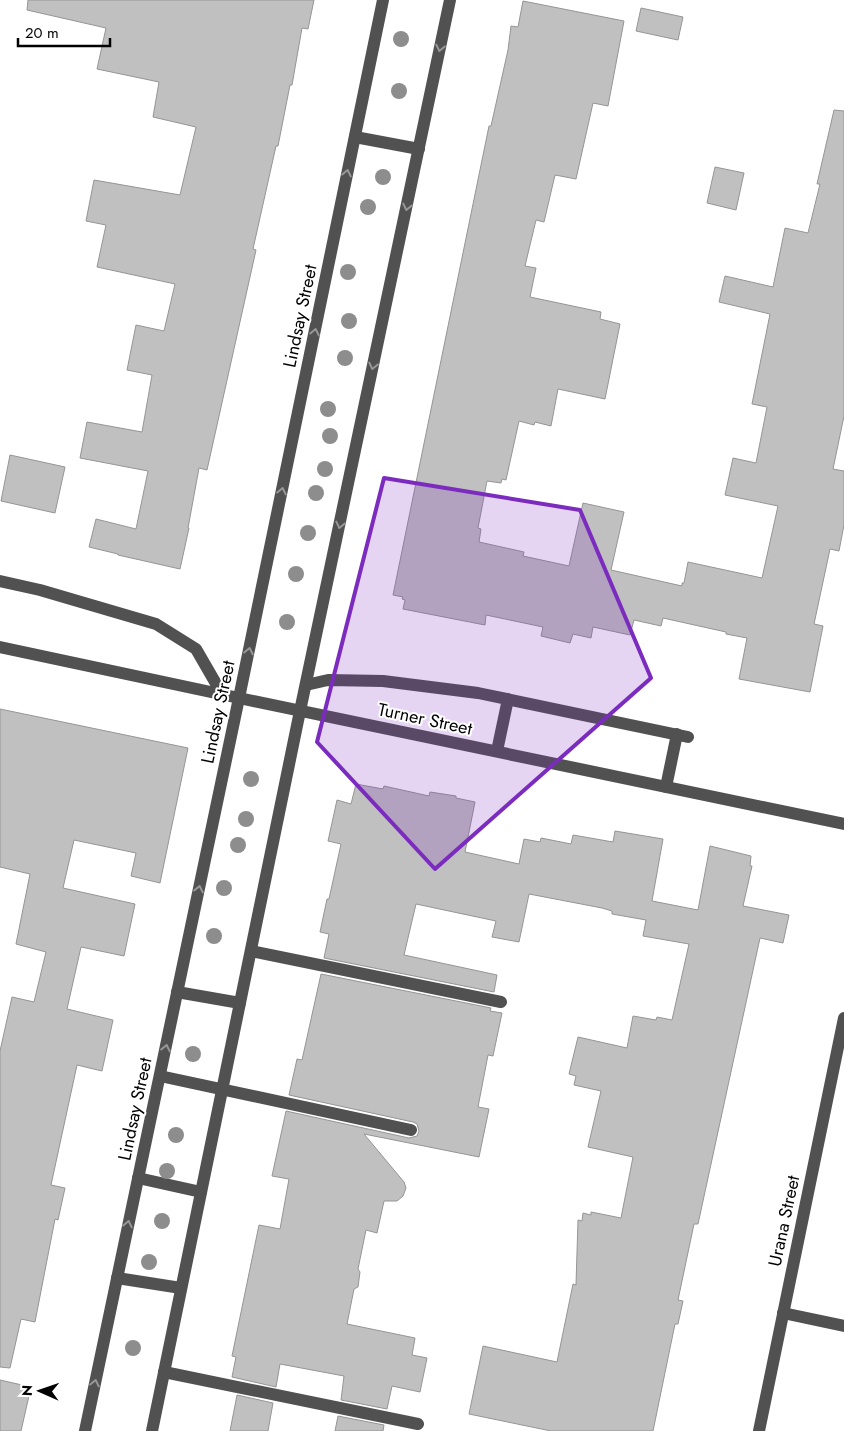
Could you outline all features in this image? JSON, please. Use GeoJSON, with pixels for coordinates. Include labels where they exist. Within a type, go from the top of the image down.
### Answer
{"type":"FeatureCollection","features":[{"type":"Feature","properties":{"kind":"street","name":"Lindsay Street"},"geometry":{"type":"LineString","coordinates":[[84,1431],[239,698],[383,0]]}},
{"type":"Feature","properties":{"kind":"street"},"geometry":{"type":"LineString","coordinates":[[152,1431],[300,711],[450,0]]}},
{"type":"Feature","properties":{"kind":"street"},"geometry":{"type":"LineString","coordinates":[[355,137],[419,149]]}},
{"type":"Feature","properties":{"kind":"street"},"geometry":{"type":"LineString","coordinates":[[0,581],[40,590],[156,624],[196,649],[222,694]]}},
{"type":"Feature","properties":{"kind":"street","name":"Turner Street"},"geometry":{"type":"LineString","coordinates":[[0,647],[844,824]]}},
{"type":"Feature","properties":{"kind":"street"},"geometry":{"type":"LineString","coordinates":[[306,686],[328,680],[383,681],[478,693],[682,736],[666,787]]}},
{"type":"Feature","properties":{"kind":"street"},"geometry":{"type":"LineString","coordinates":[[497,751],[508,699]]}},
{"type":"Feature","properties":{"kind":"street"},"geometry":{"type":"LineString","coordinates":[[251,951],[501,1002]]}},
{"type":"Feature","properties":{"kind":"street"},"geometry":{"type":"LineString","coordinates":[[177,992],[240,1003]]}},
{"type":"Feature","properties":{"kind":"street","name":"Urana Street"},"geometry":{"type":"LineString","coordinates":[[759,1431],[844,1018]]}},
{"type":"Feature","properties":{"kind":"street"},"geometry":{"type":"LineString","coordinates":[[160,1076],[223,1088],[411,1130]]}},
{"type":"Feature","properties":{"kind":"street"},"geometry":{"type":"LineString","coordinates":[[138,1178],[201,1192]]}},
{"type":"Feature","properties":{"kind":"street"},"geometry":{"type":"LineString","coordinates":[[117,1278],[181,1288]]}},
{"type":"Feature","properties":{"kind":"street"},"geometry":{"type":"LineString","coordinates":[[783,1313],[844,1326]]}},
{"type":"Feature","properties":{"kind":"street"},"geometry":{"type":"LineString","coordinates":[[164,1372],[418,1424]]}},
{"type":"Feature","properties":{"kind":"highlighted area"},"geometry":{"type":"Polygon","coordinates":[[[384,478],[580,510],[651,678],[435,869],[317,742],[384,478]]]}},
{"type":"Feature","properties":{"kind":"building"},"geometry":{"type":"Polygon","coordinates":[[[28,0],[314,0],[308,29],[302,28],[292,85],[290,85],[278,146],[276,146],[253,249],[256,250],[207,470],[199,468],[180,569],[89,547],[96,519],[136,529],[148,471],[80,458],[87,422],[142,432],[152,375],[127,370],[136,325],[164,331],[175,284],[97,267],[106,225],[86,221],[94,180],[180,195],[196,127],[153,117],[159,82],[97,69],[106,28],[27,10],[28,0]]]}},
{"type":"Feature","properties":{"kind":"building"},"geometry":{"type":"Polygon","coordinates":[[[523,1],[624,21],[608,106],[593,103],[576,179],[555,175],[544,222],[536,220],[525,266],[536,268],[530,297],[601,312],[600,319],[620,324],[605,399],[558,389],[551,426],[535,422],[534,425],[519,421],[506,480],[502,479],[501,483],[487,481],[478,528],[481,529],[479,542],[524,552],[523,556],[569,566],[583,503],[624,512],[611,570],[682,586],[688,562],[762,578],[778,506],[725,495],[733,458],[756,463],[767,407],[752,404],[770,314],[719,302],[725,276],[773,287],[785,228],[808,233],[820,184],[817,184],[834,110],[844,111],[844,416],[833,469],[844,471],[844,525],[839,551],[830,549],[814,624],[823,626],[810,692],[739,679],[747,638],[726,634],[726,632],[663,618],[661,626],[634,620],[630,635],[593,627],[591,638],[573,634],[570,643],[541,636],[543,627],[486,615],[485,625],[403,609],[405,600],[402,599],[403,597],[393,595],[489,126],[491,126],[508,50],[511,26],[518,27],[523,1]]]}},
{"type":"Feature","properties":{"kind":"building"},"geometry":{"type":"Polygon","coordinates":[[[641,8],[683,17],[678,40],[636,31],[641,8]]]}},
{"type":"Feature","properties":{"kind":"building"},"geometry":{"type":"Polygon","coordinates":[[[715,167],[744,173],[736,210],[707,203],[715,167]]]}},
{"type":"Feature","properties":{"kind":"building"},"geometry":{"type":"Polygon","coordinates":[[[10,455],[65,467],[55,513],[1,501],[10,455]]]}},
{"type":"Feature","properties":{"kind":"building"},"geometry":{"type":"Polygon","coordinates":[[[0,709],[188,748],[160,883],[131,876],[136,853],[74,840],[63,888],[135,904],[124,956],[81,947],[67,1009],[113,1020],[102,1071],[77,1065],[51,1185],[65,1188],[58,1220],[55,1219],[35,1322],[21,1319],[10,1368],[0,1367],[0,1051],[12,997],[34,1002],[46,952],[16,944],[30,874],[0,867],[0,709]]]}},
{"type":"Feature","properties":{"kind":"building"},"geometry":{"type":"Polygon","coordinates":[[[356,784],[383,789],[384,786],[429,796],[430,792],[456,796],[456,798],[475,802],[465,852],[519,864],[524,839],[540,842],[541,838],[571,844],[573,835],[613,842],[615,831],[663,839],[652,901],[698,910],[710,846],[751,856],[750,866],[752,866],[743,906],[789,915],[783,943],[760,938],[698,1224],[694,1224],[678,1300],[683,1301],[678,1324],[675,1324],[653,1431],[551,1431],[469,1414],[483,1346],[557,1362],[573,1284],[576,1285],[578,1220],[582,1221],[583,1213],[591,1215],[591,1212],[621,1218],[633,1157],[588,1147],[601,1091],[574,1085],[576,1076],[569,1074],[578,1037],[627,1048],[633,1016],[656,1020],[657,1017],[672,1020],[689,944],[643,936],[646,920],[612,914],[612,911],[602,908],[529,894],[519,942],[492,937],[496,921],[416,904],[404,955],[497,975],[494,992],[324,958],[329,934],[320,932],[341,844],[328,841],[337,800],[351,804],[356,784]]]}},
{"type":"Feature","properties":{"kind":"building"},"geometry":{"type":"Polygon","coordinates":[[[321,974],[491,1008],[490,1011],[502,1013],[493,1056],[488,1055],[478,1107],[489,1109],[479,1157],[364,1134],[404,1182],[406,1188],[403,1196],[397,1201],[384,1201],[377,1233],[366,1230],[358,1269],[360,1272],[358,1287],[354,1289],[347,1324],[415,1338],[412,1355],[427,1358],[420,1392],[392,1386],[387,1409],[341,1400],[344,1376],[280,1364],[276,1387],[232,1377],[236,1357],[232,1356],[259,1225],[280,1229],[289,1179],[272,1176],[286,1111],[409,1138],[417,1136],[419,1131],[417,1124],[413,1122],[289,1095],[297,1059],[302,1060],[321,974]]]}},
{"type":"Feature","properties":{"kind":"building"},"geometry":{"type":"Polygon","coordinates":[[[0,1380],[31,1387],[21,1431],[0,1431],[0,1380]]]}},
{"type":"Feature","properties":{"kind":"building"},"geometry":{"type":"Polygon","coordinates":[[[237,1395],[273,1403],[268,1431],[230,1431],[237,1395]]]}},
{"type":"Feature","properties":{"kind":"building"},"geometry":{"type":"Polygon","coordinates":[[[338,1416],[384,1425],[383,1431],[335,1431],[338,1416]]]}}]}
